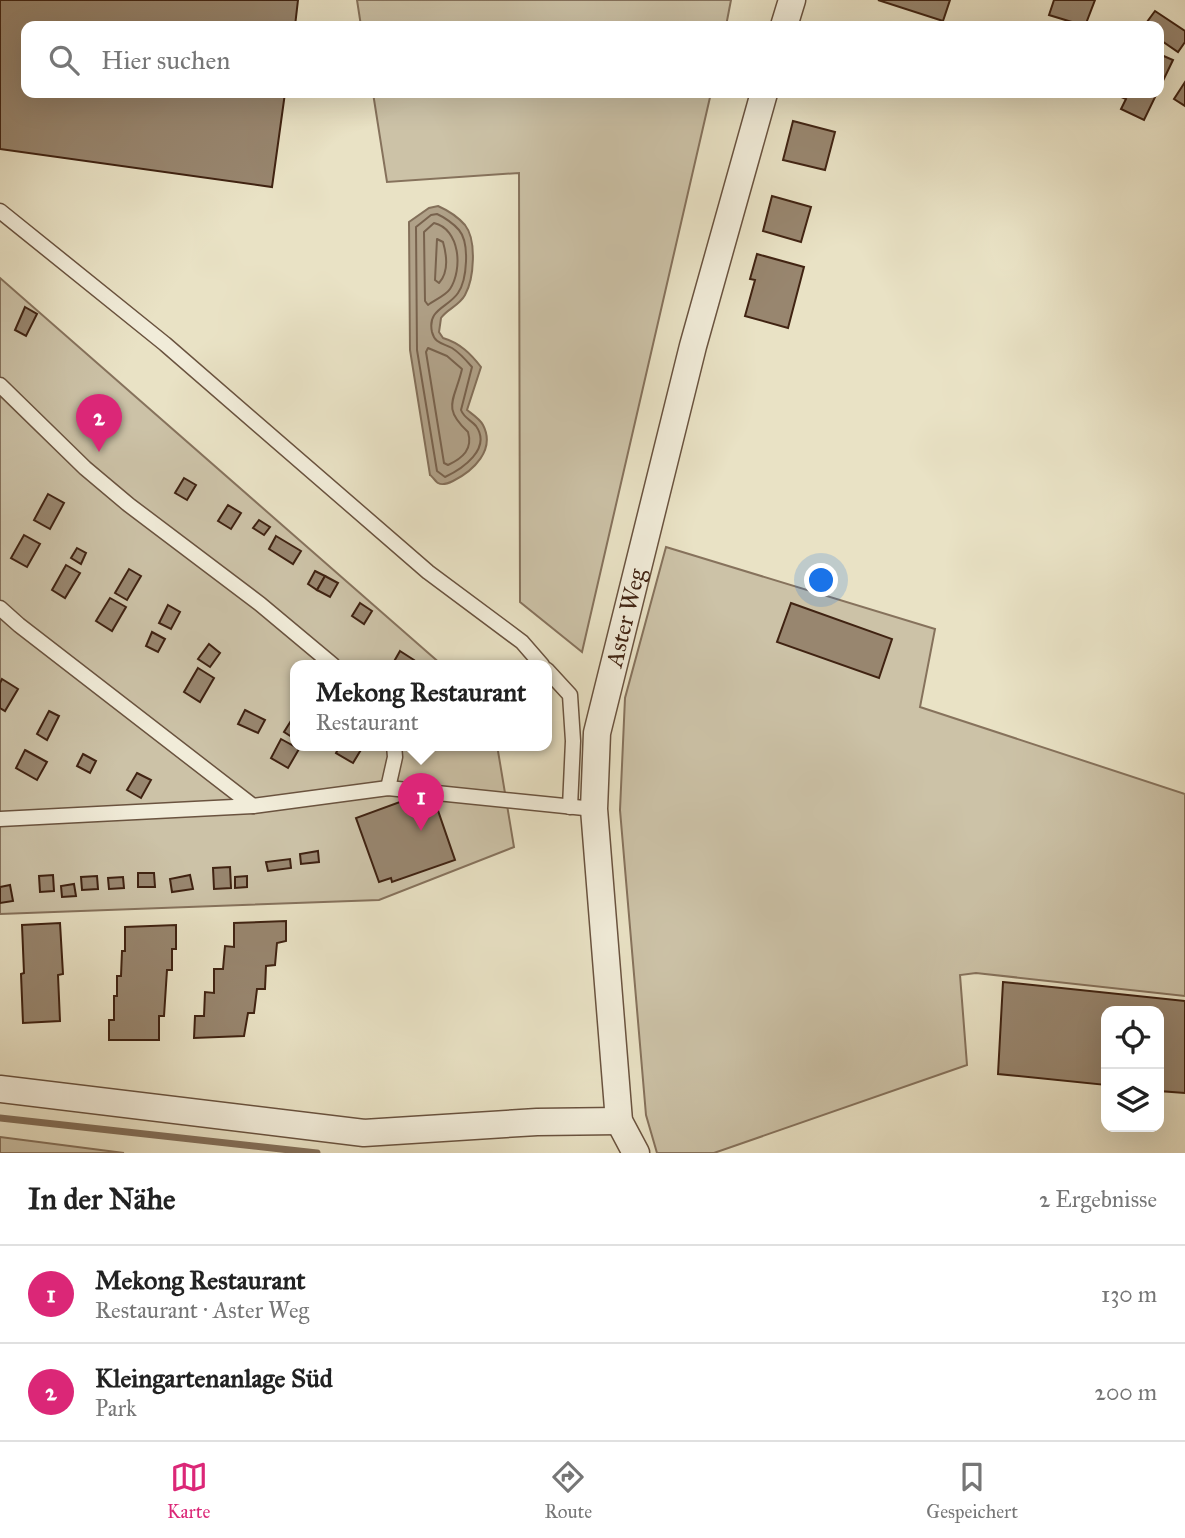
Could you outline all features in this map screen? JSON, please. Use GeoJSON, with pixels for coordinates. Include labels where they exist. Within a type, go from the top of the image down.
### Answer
{"type":"FeatureCollection","features":[{"type":"Feature","properties":{"kind":"street"},"geometry":{"type":"LineString","coordinates":[[786,21],[792,0]]}},
{"type":"Feature","properties":{"kind":"street","name":"Aster Weg"},"geometry":{"type":"LineString","coordinates":[[636,1153],[619,1121],[582,808],[608,686],[693,346],[763,98]]}},
{"type":"Feature","properties":{"kind":"street"},"geometry":{"type":"LineString","coordinates":[[0,1089],[362,1143],[537,1122],[619,1121]]}},
{"type":"Feature","properties":{"kind":"lane"},"geometry":{"type":"LineString","coordinates":[[0,211],[165,344],[428,572],[522,642],[538,660]]}},
{"type":"Feature","properties":{"kind":"lane"},"geometry":{"type":"LineString","coordinates":[[0,384],[85,468],[129,505],[260,604],[327,660]]}},
{"type":"Feature","properties":{"kind":"lane"},"geometry":{"type":"LineString","coordinates":[[0,608],[253,806]]}},
{"type":"Feature","properties":{"kind":"lane"},"geometry":{"type":"LineString","coordinates":[[0,819],[253,806],[388,788],[582,808],[570,695],[552,675]]}},
{"type":"Feature","properties":{"kind":"lane"},"geometry":{"type":"LineString","coordinates":[[388,788],[394,751]]}},
{"type":"Feature","properties":{"kind":"shaded area"},"geometry":{"type":"Polygon","coordinates":[[[357,0],[731,0],[727,21],[360,21],[357,0]]]}},
{"type":"Feature","properties":{"kind":"shaded area"},"geometry":{"type":"Polygon","coordinates":[[[374,98],[710,98],[582,652],[520,602],[519,173],[387,182],[374,98]]]}},
{"type":"Feature","properties":{"kind":"shaded area"},"geometry":{"type":"Polygon","coordinates":[[[0,278],[436,660],[290,660],[290,751],[498,751],[514,847],[379,900],[0,914],[0,278]]]}},
{"type":"Feature","properties":{"kind":"shaded area"},"geometry":{"type":"Polygon","coordinates":[[[666,547],[935,629],[920,707],[1185,794],[1185,996],[976,973],[960,975],[967,1065],[714,1153],[657,1153],[646,1115],[620,810],[625,698],[666,547]]]}},
{"type":"Feature","properties":{"kind":"shaded area"},"geometry":{"type":"Polygon","coordinates":[[[0,1137],[124,1153],[0,1153],[0,1137]]]}},
{"type":"Feature","properties":{"kind":"water"},"geometry":{"type":"Polygon","coordinates":[[[438,206],[465,225],[471,240],[473,260],[468,288],[462,299],[441,318],[439,332],[443,338],[465,350],[481,367],[467,410],[483,425],[487,443],[480,459],[468,472],[444,484],[437,483],[430,475],[410,350],[409,222],[429,208],[438,206]]]}},
{"type":"Feature","properties":{"kind":"building"},"geometry":{"type":"Polygon","coordinates":[[[0,0],[298,0],[296,21],[21,21],[21,98],[284,98],[272,187],[0,149],[0,0]]]}},
{"type":"Feature","properties":{"kind":"building"},"geometry":{"type":"Polygon","coordinates":[[[878,0],[950,0],[943,21],[878,0]]]}},
{"type":"Feature","properties":{"kind":"building"},"geometry":{"type":"Polygon","coordinates":[[[1054,0],[1095,0],[1087,21],[1069,21],[1049,15],[1054,0]]]}},
{"type":"Feature","properties":{"kind":"building"},"geometry":{"type":"Polygon","coordinates":[[[1155,11],[1185,31],[1185,42],[1178,52],[1164,42],[1164,21],[1148,21],[1155,11]]]}},
{"type":"Feature","properties":{"kind":"building"},"geometry":{"type":"Polygon","coordinates":[[[1164,56],[1173,60],[1164,79],[1164,56]]]}},
{"type":"Feature","properties":{"kind":"building"},"geometry":{"type":"Polygon","coordinates":[[[1185,82],[1185,106],[1174,99],[1185,82]]]}},
{"type":"Feature","properties":{"kind":"building"},"geometry":{"type":"Polygon","coordinates":[[[1124,98],[1155,98],[1144,120],[1121,109],[1126,99],[1124,98]]]}},
{"type":"Feature","properties":{"kind":"building"},"geometry":{"type":"Polygon","coordinates":[[[793,121],[835,132],[825,170],[783,160],[793,121]]]}},
{"type":"Feature","properties":{"kind":"building"},"geometry":{"type":"Polygon","coordinates":[[[772,196],[811,207],[801,242],[763,231],[772,196]]]}},
{"type":"Feature","properties":{"kind":"building"},"geometry":{"type":"Polygon","coordinates":[[[757,254],[804,267],[788,328],[745,316],[755,280],[750,279],[757,254]]]}},
{"type":"Feature","properties":{"kind":"building"},"geometry":{"type":"Polygon","coordinates":[[[25,307],[37,314],[26,336],[15,330],[25,307]]]}},
{"type":"Feature","properties":{"kind":"building"},"geometry":{"type":"Polygon","coordinates":[[[102,402],[119,414],[109,428],[92,417],[102,402]]]}},
{"type":"Feature","properties":{"kind":"building"},"geometry":{"type":"Polygon","coordinates":[[[184,478],[196,485],[187,500],[175,493],[184,478]]]}},
{"type":"Feature","properties":{"kind":"building"},"geometry":{"type":"Polygon","coordinates":[[[48,494],[64,503],[50,529],[34,520],[48,494]]]}},
{"type":"Feature","properties":{"kind":"building"},"geometry":{"type":"Polygon","coordinates":[[[228,505],[241,513],[231,529],[218,521],[228,505]]]}},
{"type":"Feature","properties":{"kind":"building"},"geometry":{"type":"Polygon","coordinates":[[[259,520],[270,527],[264,535],[253,528],[259,520]]]}},
{"type":"Feature","properties":{"kind":"building"},"geometry":{"type":"Polygon","coordinates":[[[24,535],[40,544],[27,567],[11,558],[24,535]]]}},
{"type":"Feature","properties":{"kind":"building"},"geometry":{"type":"Polygon","coordinates":[[[276,536],[301,551],[293,564],[269,549],[276,536]]]}},
{"type":"Feature","properties":{"kind":"building"},"geometry":{"type":"Polygon","coordinates":[[[77,548],[86,553],[81,564],[71,558],[77,548]]]}},
{"type":"Feature","properties":{"kind":"building"},"geometry":{"type":"Polygon","coordinates":[[[66,565],[80,573],[65,598],[52,590],[66,565]]]}},
{"type":"Feature","properties":{"kind":"building"},"geometry":{"type":"Polygon","coordinates":[[[129,569],[141,576],[127,600],[115,593],[129,569]]]}},
{"type":"Feature","properties":{"kind":"building"},"geometry":{"type":"Polygon","coordinates":[[[315,571],[325,576],[317,590],[308,584],[315,571]]]}},
{"type":"Feature","properties":{"kind":"building"},"geometry":{"type":"Polygon","coordinates":[[[325,576],[338,583],[330,597],[317,590],[325,576]]]}},
{"type":"Feature","properties":{"kind":"building"},"geometry":{"type":"Polygon","coordinates":[[[110,598],[126,607],[112,631],[96,621],[110,598]]]}},
{"type":"Feature","properties":{"kind":"building"},"geometry":{"type":"Polygon","coordinates":[[[360,603],[372,611],[364,624],[352,616],[360,603]]]}},
{"type":"Feature","properties":{"kind":"building"},"geometry":{"type":"Polygon","coordinates":[[[791,603],[892,639],[879,678],[777,642],[791,603]]]}},
{"type":"Feature","properties":{"kind":"building"},"geometry":{"type":"Polygon","coordinates":[[[168,605],[180,612],[171,629],[159,623],[168,605]]]}},
{"type":"Feature","properties":{"kind":"building"},"geometry":{"type":"Polygon","coordinates":[[[152,632],[165,639],[158,652],[146,646],[152,632]]]}},
{"type":"Feature","properties":{"kind":"building"},"geometry":{"type":"Polygon","coordinates":[[[209,644],[220,653],[210,667],[198,659],[209,644]]]}},
{"type":"Feature","properties":{"kind":"building"},"geometry":{"type":"Polygon","coordinates":[[[400,651],[414,660],[395,660],[400,651]]]}},
{"type":"Feature","properties":{"kind":"building"},"geometry":{"type":"Polygon","coordinates":[[[198,668],[214,678],[200,702],[184,692],[198,668]]]}},
{"type":"Feature","properties":{"kind":"building"},"geometry":{"type":"Polygon","coordinates":[[[2,679],[18,689],[5,711],[0,708],[2,679]]]}},
{"type":"Feature","properties":{"kind":"building"},"geometry":{"type":"Polygon","coordinates":[[[245,710],[265,720],[258,733],[238,724],[245,710]]]}},
{"type":"Feature","properties":{"kind":"building"},"geometry":{"type":"Polygon","coordinates":[[[49,711],[59,716],[47,740],[37,734],[49,711]]]}},
{"type":"Feature","properties":{"kind":"building"},"geometry":{"type":"Polygon","coordinates":[[[290,722],[290,736],[284,732],[290,722]]]}},
{"type":"Feature","properties":{"kind":"building"},"geometry":{"type":"Polygon","coordinates":[[[281,739],[290,744],[290,751],[298,751],[288,768],[271,758],[281,739]]]}},
{"type":"Feature","properties":{"kind":"building"},"geometry":{"type":"Polygon","coordinates":[[[25,750],[47,762],[37,780],[16,768],[25,750]]]}},
{"type":"Feature","properties":{"kind":"building"},"geometry":{"type":"Polygon","coordinates":[[[337,751],[360,751],[353,763],[336,753],[337,751]]]}},
{"type":"Feature","properties":{"kind":"building"},"geometry":{"type":"Polygon","coordinates":[[[83,754],[96,761],[90,773],[77,766],[83,754]]]}},
{"type":"Feature","properties":{"kind":"building"},"geometry":{"type":"Polygon","coordinates":[[[137,773],[151,780],[141,798],[127,790],[137,773]]]}},
{"type":"Feature","properties":{"kind":"building"},"geometry":{"type":"Polygon","coordinates":[[[408,799],[435,802],[455,860],[392,882],[391,878],[379,882],[356,818],[408,799]]]}},
{"type":"Feature","properties":{"kind":"building"},"geometry":{"type":"Polygon","coordinates":[[[318,851],[319,862],[301,864],[300,854],[318,851]]]}},
{"type":"Feature","properties":{"kind":"building"},"geometry":{"type":"Polygon","coordinates":[[[290,859],[291,868],[268,871],[266,862],[290,859]]]}},
{"type":"Feature","properties":{"kind":"building"},"geometry":{"type":"Polygon","coordinates":[[[230,867],[231,888],[214,889],[213,868],[230,867]]]}},
{"type":"Feature","properties":{"kind":"building"},"geometry":{"type":"Polygon","coordinates":[[[138,873],[154,873],[155,887],[138,887],[138,873]]]}},
{"type":"Feature","properties":{"kind":"building"},"geometry":{"type":"Polygon","coordinates":[[[53,875],[54,891],[40,892],[39,876],[53,875]]]}},
{"type":"Feature","properties":{"kind":"building"},"geometry":{"type":"Polygon","coordinates":[[[190,875],[193,889],[172,892],[170,879],[190,875]]]}},
{"type":"Feature","properties":{"kind":"building"},"geometry":{"type":"Polygon","coordinates":[[[97,876],[98,889],[82,890],[81,877],[97,876]]]}},
{"type":"Feature","properties":{"kind":"building"},"geometry":{"type":"Polygon","coordinates":[[[247,876],[247,887],[235,888],[235,877],[247,876]]]}},
{"type":"Feature","properties":{"kind":"building"},"geometry":{"type":"Polygon","coordinates":[[[123,877],[124,888],[109,889],[108,878],[123,877]]]}},
{"type":"Feature","properties":{"kind":"building"},"geometry":{"type":"Polygon","coordinates":[[[74,884],[76,896],[62,897],[61,886],[74,884]]]}},
{"type":"Feature","properties":{"kind":"building"},"geometry":{"type":"Polygon","coordinates":[[[10,885],[13,901],[0,903],[0,887],[10,885]]]}},
{"type":"Feature","properties":{"kind":"building"},"geometry":{"type":"Polygon","coordinates":[[[286,921],[286,941],[277,943],[275,965],[266,966],[265,989],[257,989],[254,1013],[248,1013],[244,1036],[194,1038],[195,1016],[204,1016],[205,992],[214,993],[214,969],[223,969],[225,946],[234,947],[234,923],[286,921]]]}},
{"type":"Feature","properties":{"kind":"building"},"geometry":{"type":"Polygon","coordinates":[[[60,923],[63,974],[58,975],[60,1021],[23,1023],[22,925],[60,923]]]}},
{"type":"Feature","properties":{"kind":"building"},"geometry":{"type":"Polygon","coordinates":[[[176,925],[176,949],[172,949],[172,970],[167,970],[164,1016],[159,1016],[159,1040],[109,1040],[109,1020],[114,1020],[117,976],[121,976],[122,951],[125,951],[125,927],[176,925]]]}},
{"type":"Feature","properties":{"kind":"building"},"geometry":{"type":"Polygon","coordinates":[[[1003,982],[1185,1001],[1185,1093],[1164,1091],[1164,1006],[1101,1006],[1101,1084],[998,1074],[1003,982]]]}},
{"type":"Feature","properties":{"kind":"waterway"},"geometry":{"type":"LineString","coordinates":[[0,1118],[317,1153]]}},
{"type":"Feature","properties":{"kind":"place","name":"Kleingartenanlage Süd"},"geometry":{"type":"Point","coordinates":[99,452]}},
{"type":"Feature","properties":{"kind":"place","name":"Mekong Restaurant"},"geometry":{"type":"Point","coordinates":[421,831]}}]}
